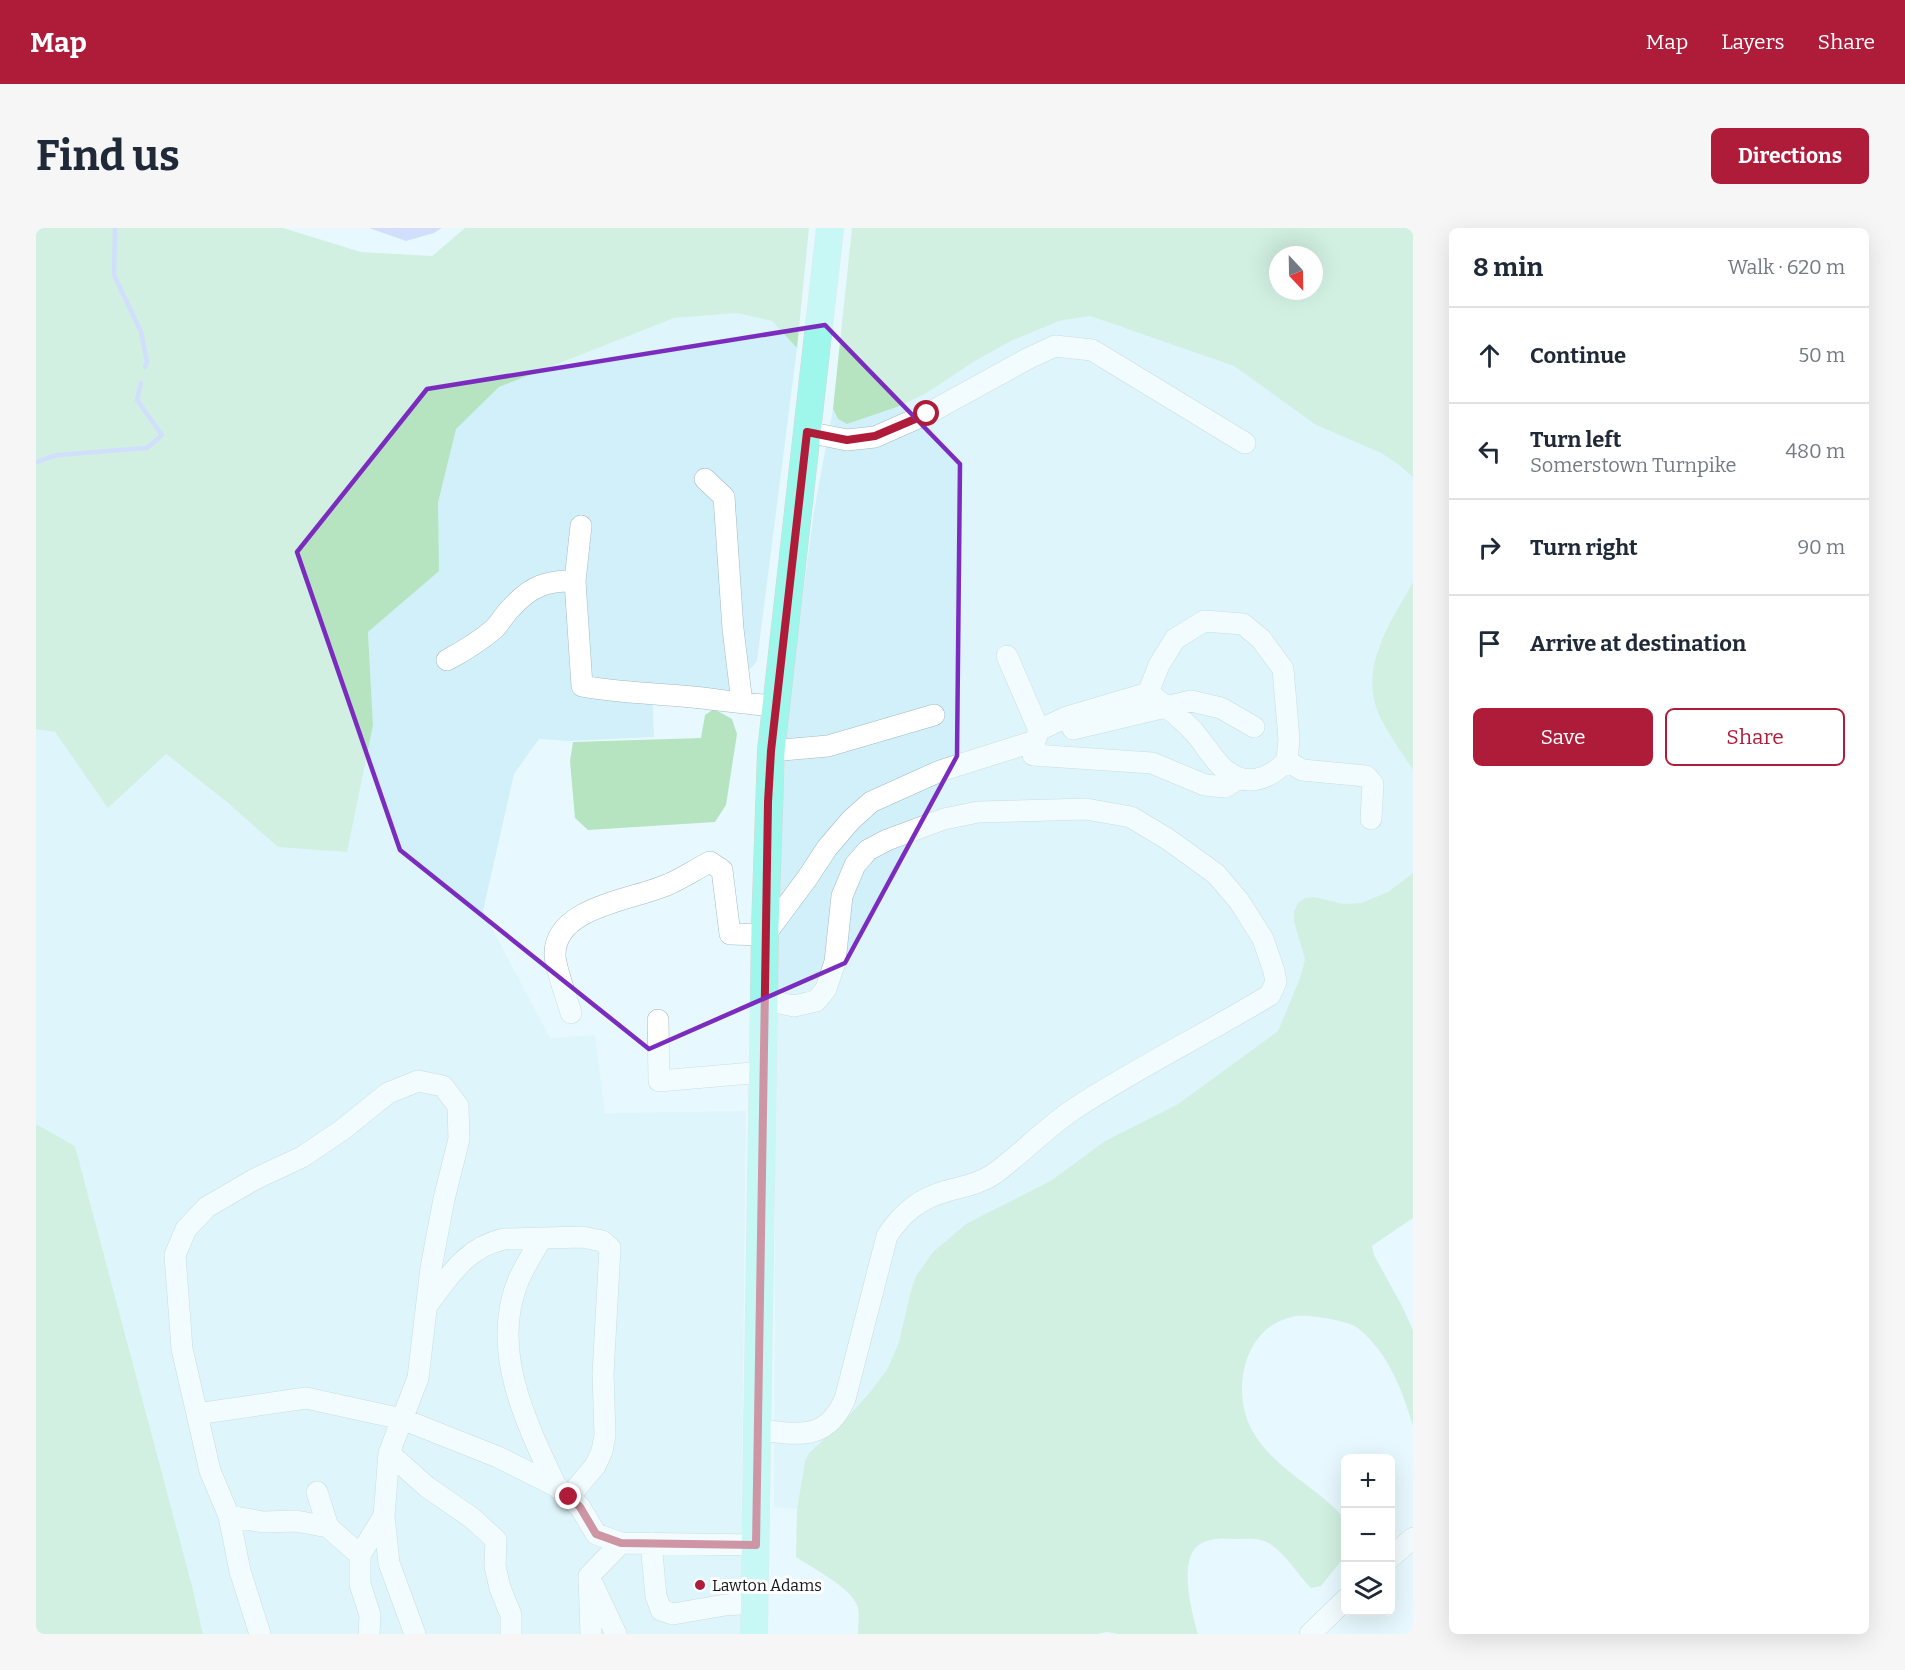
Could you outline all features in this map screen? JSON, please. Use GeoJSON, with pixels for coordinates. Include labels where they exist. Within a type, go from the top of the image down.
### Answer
{"type":"FeatureCollection","features":[{"type":"Feature","properties":{"kind":"main road"},"geometry":{"type":"LineString","coordinates":[[754,1634],[765,935],[771,751],[830,228]]}},
{"type":"Feature","properties":{"kind":"street"},"geometry":{"type":"LineString","coordinates":[[807,432],[847,440],[875,436],[927,414],[1055,346],[1092,350],[1245,443]]}},
{"type":"Feature","properties":{"kind":"street"},"geometry":{"type":"LineString","coordinates":[[705,479],[723,497],[733,629],[742,704]]}},
{"type":"Feature","properties":{"kind":"street"},"geometry":{"type":"LineString","coordinates":[[581,526],[574,581],[582,686],[608,691],[776,706]]}},
{"type":"Feature","properties":{"kind":"street"},"geometry":{"type":"LineString","coordinates":[[447,660],[476,644],[496,627],[512,606],[533,589],[554,580],[574,581]]}},
{"type":"Feature","properties":{"kind":"street"},"geometry":{"type":"LineString","coordinates":[[1036,742],[1152,763],[1205,785],[1224,787],[1238,779],[1255,780],[1276,772],[1287,761],[1289,739],[1283,669],[1261,639],[1243,624],[1204,621],[1176,639],[1159,665],[1148,693]]}},
{"type":"Feature","properties":{"kind":"street"},"geometry":{"type":"LineString","coordinates":[[1007,657],[1036,742]]}},
{"type":"Feature","properties":{"kind":"street"},"geometry":{"type":"LineString","coordinates":[[1036,742],[1067,717],[1148,693]]}},
{"type":"Feature","properties":{"kind":"street"},"geometry":{"type":"LineString","coordinates":[[1148,693],[1192,729],[1222,767],[1238,779]]}},
{"type":"Feature","properties":{"kind":"street"},"geometry":{"type":"LineString","coordinates":[[571,1013],[555,955],[561,930],[579,916],[667,885],[710,862],[722,870],[730,934],[765,935],[808,878],[827,848],[851,820],[871,802],[940,771],[1068,730],[1191,701],[1221,708],[1254,727]]}},
{"type":"Feature","properties":{"kind":"street"},"geometry":{"type":"LineString","coordinates":[[771,751],[828,746],[934,715]]}},
{"type":"Feature","properties":{"kind":"street"},"geometry":{"type":"LineString","coordinates":[[1287,761],[1302,770],[1366,776],[1373,784],[1371,819]]}},
{"type":"Feature","properties":{"kind":"street"},"geometry":{"type":"LineString","coordinates":[[758,1430],[804,1435],[817,1431],[831,1422],[839,1413],[845,1399],[887,1236],[898,1219],[910,1208],[927,1197],[978,1184],[994,1174],[1072,1110],[1270,995],[1276,982],[1263,939],[1239,901],[1224,883],[1216,874],[1169,840],[1131,817],[1086,809],[989,812],[944,819],[887,840],[868,850],[855,865],[842,896],[835,962],[826,989],[816,1001],[794,1006],[765,1000]]}},
{"type":"Feature","properties":{"kind":"street"},"geometry":{"type":"LineString","coordinates":[[658,1020],[659,1081],[764,1072]]}},
{"type":"Feature","properties":{"kind":"street"},"geometry":{"type":"LineString","coordinates":[[260,1634],[240,1571],[229,1516],[210,1471],[182,1349],[175,1256],[186,1229],[207,1207],[255,1179],[302,1157],[342,1130],[388,1092],[418,1081],[443,1086],[458,1106],[459,1140],[444,1199],[431,1268],[418,1378],[388,1453],[384,1516],[389,1563],[415,1634]]}},
{"type":"Feature","properties":{"kind":"street"},"geometry":{"type":"LineString","coordinates":[[427,1305],[459,1265],[480,1246],[504,1239],[582,1238],[602,1241],[610,1248],[603,1374],[605,1435],[602,1451],[595,1466],[562,1492]]}},
{"type":"Feature","properties":{"kind":"street"},"geometry":{"type":"LineString","coordinates":[[541,1239],[518,1280],[507,1326],[512,1380],[533,1438],[562,1492]]}},
{"type":"Feature","properties":{"kind":"street"},"geometry":{"type":"LineString","coordinates":[[197,1414],[306,1398],[402,1419],[498,1457],[562,1492],[580,1507],[596,1534],[621,1543],[756,1545]]}},
{"type":"Feature","properties":{"kind":"street"},"geometry":{"type":"LineString","coordinates":[[388,1453],[427,1487],[472,1518],[496,1540],[495,1566],[500,1588],[511,1615],[511,1634]]}},
{"type":"Feature","properties":{"kind":"street"},"geometry":{"type":"LineString","coordinates":[[317,1492],[328,1527]]}},
{"type":"Feature","properties":{"kind":"street"},"geometry":{"type":"LineString","coordinates":[[229,1516],[263,1522],[296,1521],[328,1527],[360,1555]]}},
{"type":"Feature","properties":{"kind":"street"},"geometry":{"type":"LineString","coordinates":[[369,1634],[370,1615],[360,1584],[360,1555],[384,1516]]}},
{"type":"Feature","properties":{"kind":"street"},"geometry":{"type":"LineString","coordinates":[[1395,1554],[1413,1538]]}},
{"type":"Feature","properties":{"kind":"street"},"geometry":{"type":"LineString","coordinates":[[591,1634],[589,1576],[621,1543]]}},
{"type":"Feature","properties":{"kind":"street"},"geometry":{"type":"LineString","coordinates":[[651,1544],[656,1596],[661,1610],[673,1614],[725,1605],[754,1603]]}},
{"type":"Feature","properties":{"kind":"street"},"geometry":{"type":"LineString","coordinates":[[589,1576],[616,1634]]}},
{"type":"Feature","properties":{"kind":"street"},"geometry":{"type":"LineString","coordinates":[[1310,1634],[1341,1604]]}},
{"type":"Feature","properties":{"kind":"highlighted area"},"geometry":{"type":"Polygon","coordinates":[[[825,325],[960,464],[957,756],[845,963],[649,1049],[400,850],[297,552],[427,389],[825,325]]]}},
{"type":"Feature","properties":{"kind":"shaded area"},"geometry":{"type":"Polygon","coordinates":[[[737,313],[772,321],[797,348],[757,661],[730,693],[652,687],[654,737],[569,741],[539,739],[514,774],[483,911],[550,1038],[595,1035],[605,1113],[746,1111],[740,1634],[203,1634],[75,1146],[36,1124],[36,729],[55,732],[108,807],[165,754],[228,803],[278,847],[373,725],[368,632],[438,571],[438,503],[456,428],[499,387],[674,318],[737,313]]]}},
{"type":"Feature","properties":{"kind":"shaded area"},"geometry":{"type":"Polygon","coordinates":[[[1090,316],[1234,366],[1316,425],[1381,453],[1413,477],[1413,582],[1378,648],[1379,714],[1413,770],[1413,873],[1388,892],[1361,903],[1343,904],[1315,897],[1294,922],[1305,959],[1300,978],[1278,1031],[1178,1104],[1105,1141],[1052,1180],[1001,1206],[916,1276],[899,1342],[888,1368],[845,1420],[809,1453],[805,1461],[797,1509],[774,1507],[776,949],[787,715],[814,511],[833,409],[838,419],[847,424],[897,407],[925,394],[975,361],[1011,341],[1059,321],[1090,316]]]}},
{"type":"Feature","properties":{"kind":"green space"},"geometry":{"type":"Polygon","coordinates":[[[36,228],[283,228],[361,252],[432,256],[465,228],[809,228],[797,348],[772,321],[737,313],[674,318],[499,387],[456,429],[438,503],[439,571],[368,632],[373,725],[347,852],[278,847],[228,803],[166,754],[108,808],[55,732],[36,729],[36,228]]]}},
{"type":"Feature","properties":{"kind":"green space"},"geometry":{"type":"Polygon","coordinates":[[[852,228],[1413,228],[1413,477],[1381,453],[1316,425],[1234,366],[1090,316],[1059,321],[1011,341],[975,361],[925,394],[897,407],[847,424],[838,419],[833,409],[852,228]]]}},
{"type":"Feature","properties":{"kind":"green space"},"geometry":{"type":"Polygon","coordinates":[[[1413,582],[1413,770],[1379,715],[1372,680],[1375,662],[1387,629],[1413,582]]]}},
{"type":"Feature","properties":{"kind":"green space"},"geometry":{"type":"Polygon","coordinates":[[[714,709],[732,719],[737,734],[726,805],[715,822],[588,830],[575,818],[570,761],[573,742],[701,738],[705,715],[714,709]]]}},
{"type":"Feature","properties":{"kind":"green space"},"geometry":{"type":"Polygon","coordinates":[[[1413,873],[1413,1218],[1372,1246],[1374,1255],[1413,1330],[1413,1426],[1399,1386],[1379,1350],[1359,1329],[1342,1322],[1302,1316],[1288,1318],[1272,1325],[1260,1336],[1251,1350],[1242,1383],[1246,1417],[1262,1445],[1285,1468],[1341,1515],[1341,1561],[1321,1586],[1311,1588],[1276,1548],[1262,1540],[1222,1539],[1202,1543],[1194,1549],[1188,1572],[1192,1613],[1198,1634],[1107,1632],[1096,1634],[858,1634],[858,1612],[853,1598],[839,1585],[796,1557],[797,1509],[805,1461],[809,1453],[845,1420],[871,1391],[888,1368],[899,1342],[916,1276],[933,1252],[966,1224],[1052,1180],[1105,1141],[1178,1104],[1278,1031],[1300,978],[1305,959],[1294,922],[1294,912],[1298,903],[1305,898],[1315,897],[1343,904],[1361,903],[1388,892],[1413,873]]]}},
{"type":"Feature","properties":{"kind":"green space"},"geometry":{"type":"Polygon","coordinates":[[[36,1124],[75,1146],[203,1634],[36,1634],[36,1124]]]}},
{"type":"Feature","properties":{"kind":"water"},"geometry":{"type":"Polygon","coordinates":[[[369,228],[442,228],[434,233],[406,241],[369,228]]]}},
{"type":"Feature","properties":{"kind":"waterway"},"geometry":{"type":"LineString","coordinates":[[115,228],[114,275],[141,332],[147,362],[145,367]]}},
{"type":"Feature","properties":{"kind":"waterway"},"geometry":{"type":"LineString","coordinates":[[36,462],[57,455],[147,448],[162,435],[137,400],[141,383]]}},
{"type":"Feature","properties":{"kind":"place","name":"Lawton Adams"},"geometry":{"type":"Point","coordinates":[700,1585]}},
{"type":"Feature","properties":{"kind":"route"},"geometry":{"type":"LineString","coordinates":[[569,1497],[580,1507],[596,1534],[621,1543],[756,1545],[768,802],[771,751],[807,432],[847,440],[875,436],[927,414]]}}]}
